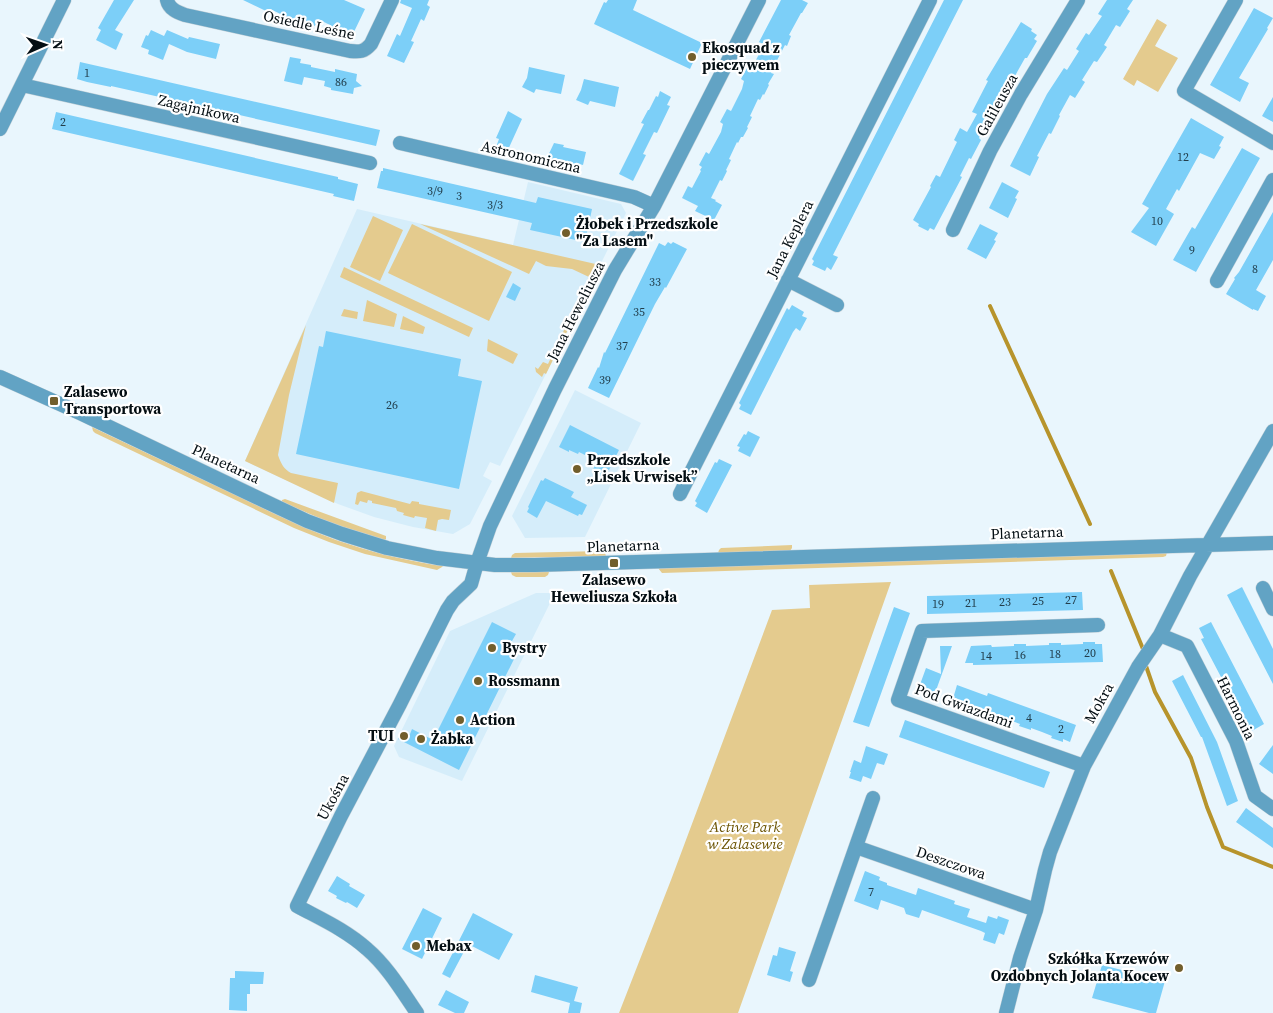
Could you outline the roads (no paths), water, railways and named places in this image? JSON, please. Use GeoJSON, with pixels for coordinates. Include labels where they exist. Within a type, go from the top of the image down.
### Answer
{"type":"FeatureCollection","features":[{"type":"Feature","properties":{"kind":"street"},"geometry":{"type":"LineString","coordinates":[[0,129],[64,0]]}},
{"type":"Feature","properties":{"kind":"street","name":"Osiedle Leśne"},"geometry":{"type":"LineString","coordinates":[[167,0],[173,10],[185,15],[356,52],[367,49],[371,44],[392,0]]}},
{"type":"Feature","properties":{"kind":"street","name":"Jana Heweliusza"},"geometry":{"type":"LineString","coordinates":[[477,563],[490,526],[547,405],[615,270],[654,206],[759,0]]}},
{"type":"Feature","properties":{"kind":"street","name":"Jana Keplera"},"geometry":{"type":"LineString","coordinates":[[680,494],[930,0]]}},
{"type":"Feature","properties":{"kind":"street","name":"Galileusza"},"geometry":{"type":"LineString","coordinates":[[953,230],[990,151],[1021,94],[1078,0]]}},
{"type":"Feature","properties":{"kind":"street"},"geometry":{"type":"LineString","coordinates":[[1236,0],[1184,92],[1273,143]]}},
{"type":"Feature","properties":{"kind":"street","name":"Zagajnikowa"},"geometry":{"type":"LineString","coordinates":[[22,85],[370,163]]}},
{"type":"Feature","properties":{"kind":"street","name":"Astronomiczna"},"geometry":{"type":"LineString","coordinates":[[400,143],[634,197],[654,206]]}},
{"type":"Feature","properties":{"kind":"street"},"geometry":{"type":"LineString","coordinates":[[1217,281],[1273,180]]}},
{"type":"Feature","properties":{"kind":"street"},"geometry":{"type":"LineString","coordinates":[[788,280],[836,305]]}},
{"type":"Feature","properties":{"kind":"street","name":"Planetarna"},"geometry":{"type":"LineString","coordinates":[[3,378],[281,509],[362,541],[408,553],[442,559],[477,563],[535,565],[1273,543]]}},
{"type":"Feature","properties":{"kind":"street","name":"Mokra"},"geometry":{"type":"LineString","coordinates":[[1006,1013],[1020,958],[1036,910],[1044,870],[1084,766],[1138,667],[1160,635],[1190,576],[1273,431]]}},
{"type":"Feature","properties":{"kind":"street","name":"Ukośna"},"geometry":{"type":"LineString","coordinates":[[417,1013],[390,975],[367,949],[350,935],[297,906],[447,610],[453,601],[471,584],[477,563]]}},
{"type":"Feature","properties":{"kind":"street"},"geometry":{"type":"LineString","coordinates":[[1263,588],[1273,608]]}},
{"type":"Feature","properties":{"kind":"street","name":"Pod Gwiazdami"},"geometry":{"type":"LineString","coordinates":[[1084,766],[898,700],[922,631],[1098,625]]}},
{"type":"Feature","properties":{"kind":"street","name":"Harmonia"},"geometry":{"type":"LineString","coordinates":[[1160,635],[1187,646],[1236,741],[1255,796],[1272,806]]}},
{"type":"Feature","properties":{"kind":"street"},"geometry":{"type":"LineString","coordinates":[[809,980],[873,798]]}},
{"type":"Feature","properties":{"kind":"street","name":"Deszczowa"},"geometry":{"type":"LineString","coordinates":[[856,846],[1036,910]]}},
{"type":"Feature","properties":{"kind":"waterway"},"geometry":{"type":"LineString","coordinates":[[990,306],[1090,524]]}},
{"type":"Feature","properties":{"kind":"waterway"},"geometry":{"type":"LineString","coordinates":[[1111,571],[1143,649]]}},
{"type":"Feature","properties":{"kind":"waterway"},"geometry":{"type":"LineString","coordinates":[[1146,666],[1155,692],[1191,758],[1207,807],[1223,847],[1273,867]]}},
{"type":"Feature","properties":{"kind":"place","name":"Ekosquad z pieczywem"},"geometry":{"type":"Point","coordinates":[692,57]}},
{"type":"Feature","properties":{"kind":"place","name":"Żłobek i Przedszkole \"Za Lasem\""},"geometry":{"type":"Point","coordinates":[566,233]}},
{"type":"Feature","properties":{"kind":"place","name":"Zalasewo Transportowa"},"geometry":{"type":"Point","coordinates":[54,401]}},
{"type":"Feature","properties":{"kind":"place","name":"Przedszkole „Lisek Urwisek”"},"geometry":{"type":"Point","coordinates":[577,469]}},
{"type":"Feature","properties":{"kind":"place","name":"Zalasewo Heweliusza Szkoła"},"geometry":{"type":"Point","coordinates":[614,563]}},
{"type":"Feature","properties":{"kind":"place","name":"Bystry"},"geometry":{"type":"Point","coordinates":[492,648]}},
{"type":"Feature","properties":{"kind":"place","name":"Rossmann"},"geometry":{"type":"Point","coordinates":[478,681]}},
{"type":"Feature","properties":{"kind":"place","name":"Action"},"geometry":{"type":"Point","coordinates":[460,720]}},
{"type":"Feature","properties":{"kind":"place","name":"TUI"},"geometry":{"type":"Point","coordinates":[404,736]}},
{"type":"Feature","properties":{"kind":"place","name":"Żabka"},"geometry":{"type":"Point","coordinates":[421,739]}},
{"type":"Feature","properties":{"kind":"place","name":"Mebax"},"geometry":{"type":"Point","coordinates":[416,946]}},
{"type":"Feature","properties":{"kind":"place","name":"Szkółka Krzewów Ozdobnych Jolanta Kocew"},"geometry":{"type":"Point","coordinates":[1179,968]}},
{"type":"Feature","properties":{"kind":"park label","name":"Active Park w Zalasewie"},"geometry":{"type":"Point","coordinates":[745,836]}}]}
